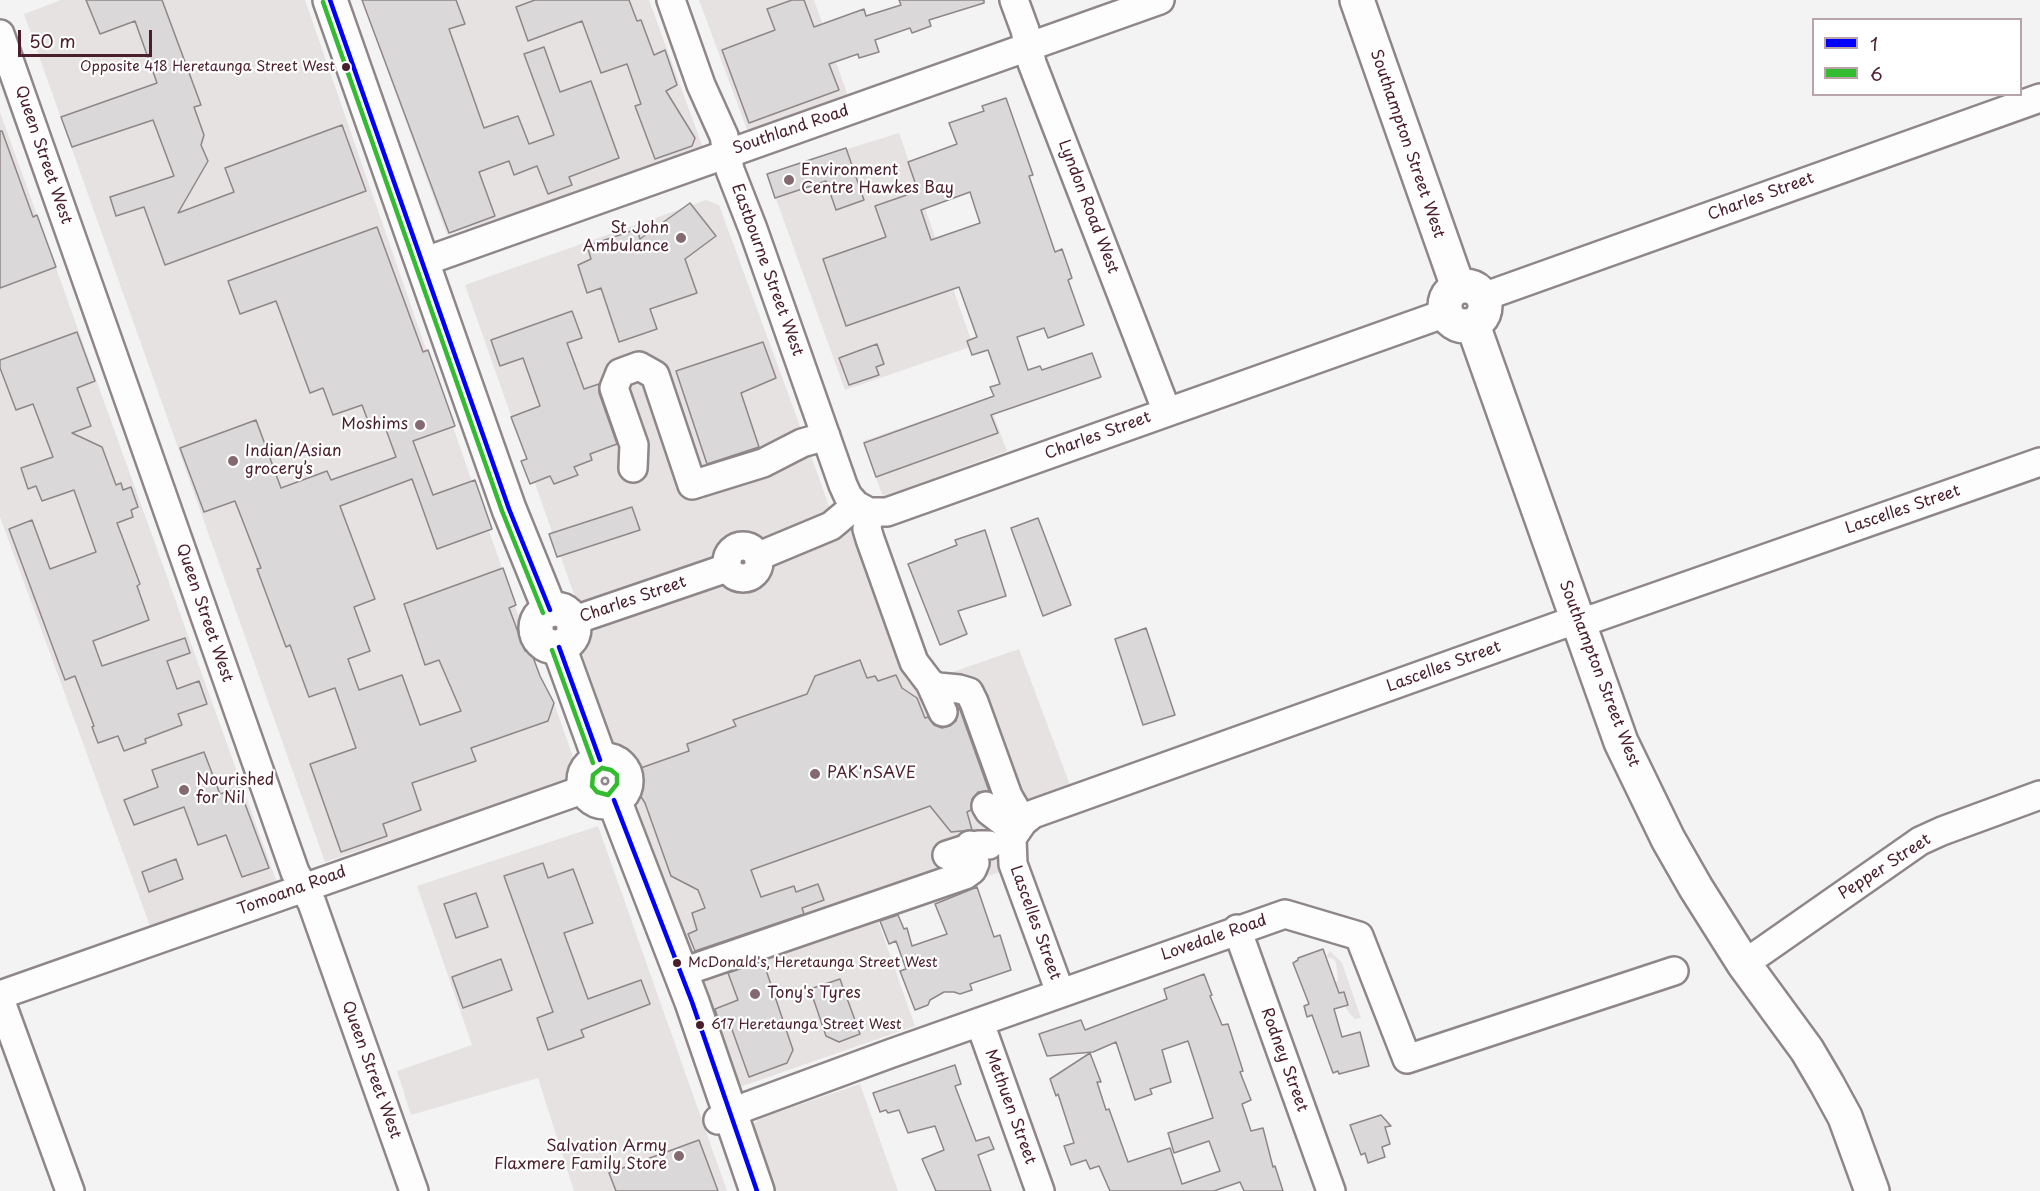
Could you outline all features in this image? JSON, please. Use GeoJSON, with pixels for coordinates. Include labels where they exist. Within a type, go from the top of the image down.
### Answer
{"type":"FeatureCollection","features":[{"type":"Feature","properties":{"kind":"main road"},"geometry":{"type":"LineString","coordinates":[[330,0],[505,498],[560,626],[600,760],[615,763],[624,772],[626,781],[624,790],[601,797]]}},
{"type":"Feature","properties":{"kind":"main road","name":"Southampton Street West"},"geometry":{"type":"LineString","coordinates":[[1357,0],[1621,742],[1668,840],[1696,888],[1744,964],[1807,1050],[1827,1083],[1845,1117],[1872,1191]]}},
{"type":"Feature","properties":{"kind":"main road"},"geometry":{"type":"LineString","coordinates":[[601,797],[658,909],[724,1117],[743,1191]]}},
{"type":"Feature","properties":{"kind":"main road"},"geometry":{"type":"LineString","coordinates":[[601,797],[616,830],[724,1117],[757,1191]]}},
{"type":"Feature","properties":{"kind":"street","name":"Eastbourne Street West"},"geometry":{"type":"LineString","coordinates":[[671,0],[701,85],[724,136],[730,170],[753,228],[848,496],[862,508]]}},
{"type":"Feature","properties":{"kind":"street","name":"Lyndon Road West"},"geometry":{"type":"LineString","coordinates":[[1014,0],[1025,30],[1032,63],[1167,412]]}},
{"type":"Feature","properties":{"kind":"street","name":"Southland Road"},"geometry":{"type":"LineString","coordinates":[[423,262],[1160,0]]}},
{"type":"Feature","properties":{"kind":"street","name":"Queen Street West"},"geometry":{"type":"LineString","coordinates":[[0,34],[291,861],[312,903],[414,1191]]}},
{"type":"Feature","properties":{"kind":"street","name":"Charles Street"},"geometry":{"type":"LineString","coordinates":[[560,626],[727,568],[728,554],[741,545],[748,546],[759,556],[831,526],[862,508],[887,512],[2040,98]]}},
{"type":"Feature","properties":{"kind":"street"},"geometry":{"type":"LineString","coordinates":[[633,468],[634,445],[614,388],[620,373],[639,366],[655,375],[692,485],[763,463],[802,443],[826,436]]}},
{"type":"Feature","properties":{"kind":"street","name":"Lascelles Street"},"geometry":{"type":"LineString","coordinates":[[1060,992],[1013,864],[1017,832],[1033,814],[1561,625],[1595,618],[2040,462]]}},
{"type":"Feature","properties":{"kind":"street"},"geometry":{"type":"LineString","coordinates":[[862,508],[870,539],[914,662],[930,683],[943,712]]}},
{"type":"Feature","properties":{"kind":"street"},"geometry":{"type":"LineString","coordinates":[[930,683],[938,687],[969,692],[975,702],[1008,796],[1017,832]]}},
{"type":"Feature","properties":{"kind":"street","name":"Pepper Street"},"geometry":{"type":"LineString","coordinates":[[1744,964],[1920,841],[2040,795]]}},
{"type":"Feature","properties":{"kind":"street","name":"Tomoana Road"},"geometry":{"type":"LineString","coordinates":[[0,997],[304,887],[601,797]]}},
{"type":"Feature","properties":{"kind":"street"},"geometry":{"type":"LineString","coordinates":[[986,806],[989,811],[1017,832]]}},
{"type":"Feature","properties":{"kind":"street"},"geometry":{"type":"LineString","coordinates":[[680,973],[965,875],[972,870],[975,863],[963,849],[1017,832]]}},
{"type":"Feature","properties":{"kind":"street","name":"Lovedale Road"},"geometry":{"type":"LineString","coordinates":[[724,1117],[1060,992],[1285,914],[1359,936],[1407,1059],[1674,971]]}},
{"type":"Feature","properties":{"kind":"street","name":"Rodney Street"},"geometry":{"type":"LineString","coordinates":[[1237,929],[1331,1191]]}},
{"type":"Feature","properties":{"kind":"street"},"geometry":{"type":"LineString","coordinates":[[0,997],[70,1191]]}},
{"type":"Feature","properties":{"kind":"street","name":"Methuen Street"},"geometry":{"type":"LineString","coordinates":[[980,1023],[1040,1191]]}},
{"type":"Feature","properties":{"kind":"shaded area"},"geometry":{"type":"Polygon","coordinates":[[[61,0],[305,0],[530,649],[540,676],[554,703],[580,777],[325,862],[24,14],[61,0]]]}},
{"type":"Feature","properties":{"kind":"shaded area"},"geometry":{"type":"Polygon","coordinates":[[[362,0],[649,0],[705,153],[447,235],[362,0]]]}},
{"type":"Feature","properties":{"kind":"shaded area"},"geometry":{"type":"Polygon","coordinates":[[[699,0],[814,0],[848,96],[748,132],[699,0]]]}},
{"type":"Feature","properties":{"kind":"shaded area"},"geometry":{"type":"Polygon","coordinates":[[[0,112],[277,883],[150,926],[0,517],[0,112]]]}},
{"type":"Feature","properties":{"kind":"shaded area"},"geometry":{"type":"Polygon","coordinates":[[[899,133],[973,346],[845,390],[767,174],[899,133]]]}},
{"type":"Feature","properties":{"kind":"shaded area"},"geometry":{"type":"Polygon","coordinates":[[[706,200],[719,205],[830,508],[827,518],[628,594],[597,602],[576,600],[465,285],[706,200]]]}},
{"type":"Feature","properties":{"kind":"shaded area"},"geometry":{"type":"Polygon","coordinates":[[[987,398],[1007,451],[883,497],[863,441],[987,398]]]}},
{"type":"Feature","properties":{"kind":"shaded area"},"geometry":{"type":"Polygon","coordinates":[[[849,527],[861,527],[924,665],[940,675],[947,674],[1019,649],[1070,785],[1029,799],[1009,816],[998,837],[997,858],[1000,872],[876,915],[915,1026],[737,1088],[637,808],[631,804],[627,772],[620,758],[610,746],[582,653],[583,644],[589,634],[611,622],[725,581],[739,586],[761,576],[764,567],[849,527]]]}},
{"type":"Feature","properties":{"kind":"shaded area"},"geometry":{"type":"Polygon","coordinates":[[[598,826],[727,1191],[574,1191],[538,1078],[411,1115],[397,1071],[472,1045],[417,886],[598,826]]]}},
{"type":"Feature","properties":{"kind":"shaded area"},"geometry":{"type":"Polygon","coordinates":[[[1330,951],[1342,963],[1361,1018],[1355,1019],[1350,1014],[1345,1006],[1348,1004],[1344,992],[1325,998],[1338,980],[1334,959],[1326,957],[1330,951]]]}},
{"type":"Feature","properties":{"kind":"shaded area"},"geometry":{"type":"Polygon","coordinates":[[[860,1084],[898,1191],[772,1191],[751,1128],[758,1119],[860,1084]]]}},
{"type":"Feature","properties":{"kind":"building"},"geometry":{"type":"Polygon","coordinates":[[[86,0],[162,0],[201,105],[194,107],[204,135],[201,145],[208,161],[178,213],[234,192],[225,168],[342,125],[366,191],[165,265],[144,207],[116,216],[110,197],[174,176],[153,120],[72,147],[61,117],[157,83],[135,21],[100,34],[86,0]]]}},
{"type":"Feature","properties":{"kind":"building"},"geometry":{"type":"Polygon","coordinates":[[[362,0],[456,0],[465,24],[449,29],[484,128],[518,116],[529,144],[554,135],[524,54],[544,47],[560,92],[591,81],[619,158],[569,177],[572,185],[548,194],[537,166],[514,175],[509,161],[479,172],[495,216],[449,233],[362,0]]]}},
{"type":"Feature","properties":{"kind":"building"},"geometry":{"type":"Polygon","coordinates":[[[535,0],[629,0],[637,21],[641,20],[654,55],[665,50],[677,85],[666,91],[695,138],[692,146],[655,159],[635,106],[641,104],[627,64],[601,73],[582,21],[528,41],[516,7],[535,0]]]}},
{"type":"Feature","properties":{"kind":"building"},"geometry":{"type":"Polygon","coordinates":[[[792,0],[804,0],[814,27],[864,9],[866,16],[901,5],[899,0],[984,0],[984,3],[929,20],[931,26],[912,33],[910,28],[875,40],[879,52],[859,58],[858,54],[829,64],[839,90],[749,123],[722,50],[775,30],[767,9],[792,0]]]}},
{"type":"Feature","properties":{"kind":"building"},"geometry":{"type":"Polygon","coordinates":[[[1006,98],[1033,175],[1029,176],[1055,252],[1062,249],[1072,278],[1068,280],[1084,325],[1048,338],[1044,328],[1017,337],[1028,370],[1040,366],[1042,370],[1092,353],[1101,377],[991,415],[998,433],[876,477],[864,443],[994,396],[990,387],[1000,384],[988,350],[972,355],[967,341],[977,337],[959,287],[846,326],[823,259],[886,237],[875,206],[918,191],[908,162],[957,144],[949,123],[984,111],[982,106],[1006,98]],[[970,192],[921,210],[931,240],[980,223],[970,192]]]}},
{"type":"Feature","properties":{"kind":"building"},"geometry":{"type":"Polygon","coordinates":[[[0,131],[2,131],[33,217],[37,215],[56,267],[0,288],[0,131]]]}},
{"type":"Feature","properties":{"kind":"building"},"geometry":{"type":"Polygon","coordinates":[[[846,148],[864,200],[836,210],[826,181],[775,198],[767,174],[846,148]]]}},
{"type":"Feature","properties":{"kind":"building"},"geometry":{"type":"Polygon","coordinates":[[[690,203],[716,236],[685,259],[697,293],[650,309],[657,329],[619,342],[601,288],[587,293],[578,265],[591,259],[587,246],[637,229],[640,239],[690,203]]]}},
{"type":"Feature","properties":{"kind":"building"},"geometry":{"type":"Polygon","coordinates":[[[377,227],[423,352],[428,350],[455,426],[413,441],[433,495],[475,480],[492,529],[437,549],[412,479],[340,506],[375,599],[354,607],[370,651],[348,659],[359,690],[402,675],[420,725],[461,711],[439,660],[425,665],[404,604],[503,568],[516,605],[509,608],[525,651],[530,649],[540,676],[554,703],[548,721],[471,748],[476,761],[412,783],[421,810],[383,824],[387,836],[341,852],[310,764],[356,748],[335,688],[309,697],[290,645],[286,647],[257,569],[261,568],[235,501],[204,512],[180,448],[256,420],[281,488],[327,471],[331,480],[396,457],[384,424],[371,429],[362,405],[333,415],[323,388],[310,393],[276,301],[240,314],[228,281],[377,227]]]}},
{"type":"Feature","properties":{"kind":"building"},"geometry":{"type":"Polygon","coordinates":[[[572,311],[582,338],[567,343],[584,389],[599,384],[599,393],[617,444],[590,454],[592,460],[574,467],[578,475],[554,484],[550,476],[530,484],[521,461],[527,459],[511,417],[540,406],[523,358],[500,366],[491,340],[572,311]]]}},
{"type":"Feature","properties":{"kind":"building"},"geometry":{"type":"Polygon","coordinates":[[[77,332],[95,381],[77,388],[91,426],[72,433],[102,447],[116,485],[121,483],[123,490],[131,487],[138,507],[131,510],[133,517],[117,523],[140,584],[137,586],[149,620],[93,641],[102,666],[185,638],[190,653],[167,661],[177,689],[199,681],[207,704],[178,714],[182,725],[145,739],[146,743],[124,751],[118,736],[98,743],[75,676],[65,680],[9,529],[32,520],[50,569],[96,552],[74,490],[42,501],[36,486],[28,489],[21,468],[53,457],[33,404],[16,410],[0,368],[0,360],[77,332]]]}},
{"type":"Feature","properties":{"kind":"building"},"geometry":{"type":"Polygon","coordinates":[[[763,342],[776,378],[741,393],[759,447],[707,464],[676,371],[763,342]]]}},
{"type":"Feature","properties":{"kind":"building"},"geometry":{"type":"Polygon","coordinates":[[[877,344],[884,364],[876,367],[879,375],[849,385],[839,358],[877,344]]]}},
{"type":"Feature","properties":{"kind":"building"},"geometry":{"type":"Polygon","coordinates":[[[632,507],[640,530],[557,557],[549,534],[632,507]]]}},
{"type":"Feature","properties":{"kind":"building"},"geometry":{"type":"Polygon","coordinates":[[[1038,518],[1071,605],[1043,616],[1011,528],[1038,518]]]}},
{"type":"Feature","properties":{"kind":"building"},"geometry":{"type":"Polygon","coordinates":[[[985,530],[1006,596],[958,611],[967,634],[940,645],[908,564],[957,545],[955,540],[985,530]]]}},
{"type":"Feature","properties":{"kind":"building"},"geometry":{"type":"Polygon","coordinates":[[[1146,628],[1175,715],[1143,725],[1115,639],[1146,628]]]}},
{"type":"Feature","properties":{"kind":"building","name":"PAK'nSAVE"},"geometry":{"type":"Polygon","coordinates":[[[860,660],[867,678],[875,676],[878,681],[896,675],[902,688],[917,698],[925,718],[928,717],[934,725],[942,728],[950,726],[956,721],[959,707],[989,791],[978,792],[972,799],[971,810],[967,812],[972,830],[951,832],[930,806],[751,870],[761,897],[794,886],[796,892],[818,884],[824,900],[802,908],[804,914],[695,951],[688,934],[697,930],[692,913],[705,908],[698,890],[671,876],[645,803],[638,792],[635,770],[689,751],[687,744],[736,726],[733,720],[807,694],[815,676],[860,660]]]}},
{"type":"Feature","properties":{"kind":"building"},"geometry":{"type":"Polygon","coordinates":[[[204,752],[220,794],[239,788],[269,868],[242,877],[226,835],[198,845],[184,807],[134,825],[124,800],[158,787],[152,770],[204,752]]]}},
{"type":"Feature","properties":{"kind":"building"},"geometry":{"type":"Polygon","coordinates":[[[176,859],[183,879],[149,892],[142,872],[176,859]]]}},
{"type":"Feature","properties":{"kind":"building"},"geometry":{"type":"Polygon","coordinates":[[[543,863],[548,878],[573,869],[593,923],[564,933],[588,999],[641,980],[650,1004],[581,1030],[584,1037],[548,1050],[537,1018],[553,1012],[504,876],[543,863]]]}},
{"type":"Feature","properties":{"kind":"building"},"geometry":{"type":"Polygon","coordinates":[[[977,887],[994,937],[1000,935],[1011,970],[970,984],[972,990],[960,994],[944,992],[930,1000],[928,1005],[915,1010],[900,971],[906,969],[896,941],[889,944],[880,921],[898,915],[904,929],[907,928],[912,946],[947,934],[935,904],[977,887]]]}},
{"type":"Feature","properties":{"kind":"building"},"geometry":{"type":"Polygon","coordinates":[[[476,893],[488,927],[456,938],[444,904],[476,893]]]}},
{"type":"Feature","properties":{"kind":"building"},"geometry":{"type":"Polygon","coordinates":[[[1323,949],[1339,993],[1344,992],[1348,1005],[1334,1009],[1342,1037],[1360,1032],[1369,1066],[1339,1074],[1338,1071],[1333,1073],[1312,1015],[1307,1017],[1304,1006],[1309,1004],[1293,963],[1298,958],[1323,949]]]}},
{"type":"Feature","properties":{"kind":"building"},"geometry":{"type":"Polygon","coordinates":[[[501,959],[512,990],[463,1008],[452,977],[501,959]]]}},
{"type":"Feature","properties":{"kind":"building"},"geometry":{"type":"Polygon","coordinates":[[[763,961],[793,1050],[787,1063],[749,1077],[730,1024],[721,1028],[715,1009],[738,1000],[728,973],[763,961]]]}},
{"type":"Feature","properties":{"kind":"building"},"geometry":{"type":"Polygon","coordinates":[[[1204,974],[1222,1025],[1228,1024],[1243,1071],[1240,1072],[1251,1100],[1242,1104],[1251,1131],[1263,1128],[1273,1167],[1275,1166],[1283,1191],[1244,1191],[1240,1182],[1214,1191],[1110,1191],[1099,1166],[1090,1169],[1086,1160],[1071,1165],[1064,1146],[1074,1143],[1058,1094],[1056,1096],[1050,1079],[1090,1053],[1101,1082],[1097,1082],[1106,1110],[1109,1109],[1128,1162],[1170,1148],[1182,1184],[1220,1171],[1209,1141],[1174,1153],[1168,1133],[1213,1118],[1188,1041],[1162,1050],[1171,1082],[1150,1089],[1152,1094],[1135,1100],[1116,1042],[1093,1052],[1047,1056],[1039,1034],[1081,1020],[1085,1030],[1167,999],[1164,989],[1204,974]]]}},
{"type":"Feature","properties":{"kind":"building"},"geometry":{"type":"Polygon","coordinates":[[[840,979],[860,1034],[839,1042],[826,1036],[810,989],[840,979]]]}},
{"type":"Feature","properties":{"kind":"building"},"geometry":{"type":"Polygon","coordinates":[[[955,1065],[961,1084],[955,1086],[976,1141],[989,1137],[994,1149],[978,1155],[991,1191],[936,1191],[922,1159],[944,1150],[935,1126],[908,1133],[899,1110],[888,1113],[886,1110],[880,1112],[873,1093],[955,1065]]]}},
{"type":"Feature","properties":{"kind":"building"},"geometry":{"type":"Polygon","coordinates":[[[1381,1115],[1391,1126],[1385,1127],[1390,1144],[1382,1147],[1385,1157],[1368,1163],[1365,1153],[1361,1155],[1350,1125],[1381,1115]]]}},
{"type":"Feature","properties":{"kind":"building","name":"Salvation Army Flaxmere Family Store"},"geometry":{"type":"Polygon","coordinates":[[[699,1140],[718,1191],[616,1191],[609,1173],[699,1140]]]}},
{"type":"Feature","properties":{"kind":"transit line","name":"1"},"geometry":{"type":"LineString","coordinates":[[330,0],[509,509],[550,610]]}},
{"type":"Feature","properties":{"kind":"transit line","name":"6"},"geometry":{"type":"LineString","coordinates":[[323,2],[502,511],[543,613]]}},
{"type":"Feature","properties":{"kind":"transit line","name":"1"},"geometry":{"type":"LineString","coordinates":[[559,647],[600,760]]}},
{"type":"Feature","properties":{"kind":"transit line","name":"6"},"geometry":{"type":"LineString","coordinates":[[552,650],[593,763]]}},
{"type":"Feature","properties":{"kind":"transit line","name":"6"},"geometry":{"type":"LineString","coordinates":[[602,768],[611,770],[617,775],[617,784],[608,795],[597,792],[592,786],[593,775],[602,768]]}},
{"type":"Feature","properties":{"kind":"transit line","name":"1"},"geometry":{"type":"LineString","coordinates":[[614,800],[692,1002],[757,1191]]}},
{"type":"Feature","properties":{"kind":"place","name":"Opposite 418 Heretaunga Street West"},"geometry":{"type":"Point","coordinates":[346,67]}},
{"type":"Feature","properties":{"kind":"place","name":"Environment Centre Hawkes Bay"},"geometry":{"type":"Point","coordinates":[789,180]}},
{"type":"Feature","properties":{"kind":"place","name":"St John Ambulance"},"geometry":{"type":"Point","coordinates":[681,238]}},
{"type":"Feature","properties":{"kind":"place","name":"Moshims"},"geometry":{"type":"Point","coordinates":[420,425]}},
{"type":"Feature","properties":{"kind":"place","name":"Indian/Asian grocery’s"},"geometry":{"type":"Point","coordinates":[233,461]}},
{"type":"Feature","properties":{"kind":"place","name":"PAK'nSAVE"},"geometry":{"type":"Point","coordinates":[815,774]}},
{"type":"Feature","properties":{"kind":"place","name":"Nourished for Nil"},"geometry":{"type":"Point","coordinates":[184,790]}},
{"type":"Feature","properties":{"kind":"place","name":"McDonald's, Heretaunga Street West"},"geometry":{"type":"Point","coordinates":[677,963]}},
{"type":"Feature","properties":{"kind":"place","name":"Tony's Tyres"},"geometry":{"type":"Point","coordinates":[755,994]}},
{"type":"Feature","properties":{"kind":"place","name":"617 Heretaunga Street West"},"geometry":{"type":"Point","coordinates":[700,1025]}},
{"type":"Feature","properties":{"kind":"place","name":"Salvation Army Flaxmere Family Store"},"geometry":{"type":"Point","coordinates":[679,1156]}}]}
